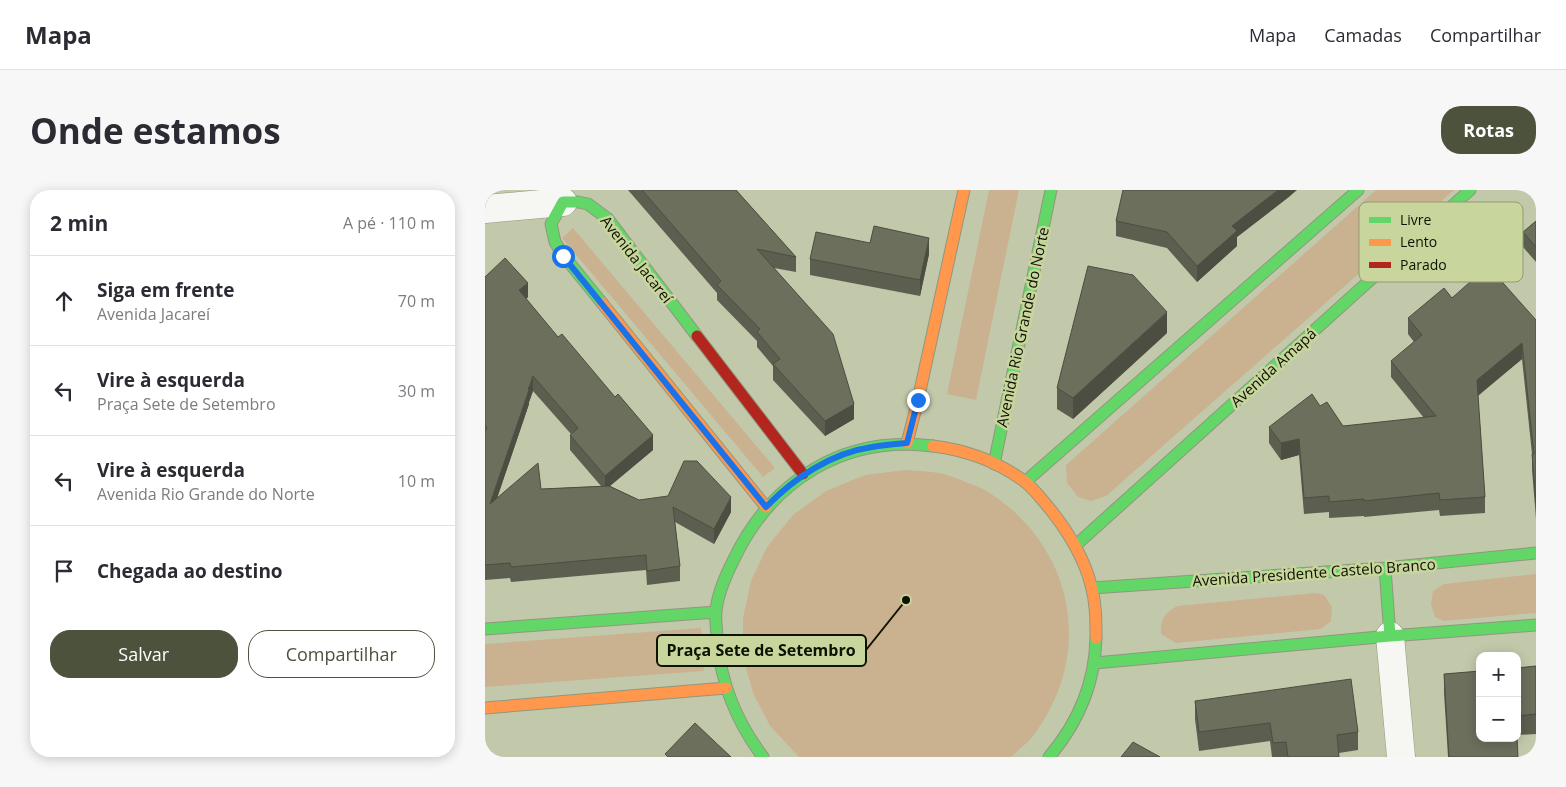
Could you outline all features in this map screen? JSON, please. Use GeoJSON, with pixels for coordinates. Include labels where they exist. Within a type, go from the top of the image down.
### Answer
{"type":"FeatureCollection","features":[{"type":"Feature","properties":{"kind":"main road"},"geometry":{"type":"LineString","coordinates":[[907,443],[964,190]]}},
{"type":"Feature","properties":{"kind":"main road","name":"Avenida Rio Grande do Norte"},"geometry":{"type":"LineString","coordinates":[[993,464],[1051,190]]}},
{"type":"Feature","properties":{"kind":"main road"},"geometry":{"type":"LineString","coordinates":[[1025,482],[1358,190]]}},
{"type":"Feature","properties":{"kind":"main road","name":"Avenida Amapá"},"geometry":{"type":"LineString","coordinates":[[1457,202],[1470,190]]}},
{"type":"Feature","properties":{"kind":"main road"},"geometry":{"type":"LineString","coordinates":[[564,196],[551,224],[555,242],[563,256],[766,507]]}},
{"type":"Feature","properties":{"kind":"main road","name":"Avenida Jacareí"},"geometry":{"type":"LineString","coordinates":[[564,196],[594,206],[608,219],[803,474]]}},
{"type":"Feature","properties":{"kind":"main road","name":"Avenida Amapá"},"geometry":{"type":"LineString","coordinates":[[1076,545],[1368,282]]}},
{"type":"Feature","properties":{"kind":"main road"},"geometry":{"type":"LineString","coordinates":[[763,757],[736,718],[721,672],[716,612],[725,579],[735,553],[749,528],[766,507],[783,489],[803,474],[836,458],[870,447],[907,443],[966,452],[993,464],[1025,482],[1059,518],[1076,545],[1092,588],[1097,630],[1095,663],[1086,695],[1072,726],[1049,757]]}},
{"type":"Feature","properties":{"kind":"main road","name":"Avenida Presidente Castelo Branco"},"geometry":{"type":"LineString","coordinates":[[1092,588],[1385,568],[1536,553]]}},
{"type":"Feature","properties":{"kind":"main road"},"geometry":{"type":"LineString","coordinates":[[1385,568],[1390,636]]}},
{"type":"Feature","properties":{"kind":"main road"},"geometry":{"type":"LineString","coordinates":[[485,629],[716,612]]}},
{"type":"Feature","properties":{"kind":"main road"},"geometry":{"type":"LineString","coordinates":[[1095,663],[1390,636],[1536,625]]}},
{"type":"Feature","properties":{"kind":"main road"},"geometry":{"type":"LineString","coordinates":[[485,708],[726,688]]}},
{"type":"Feature","properties":{"kind":"street"},"geometry":{"type":"LineString","coordinates":[[485,209],[564,196]]}},
{"type":"Feature","properties":{"kind":"street"},"geometry":{"type":"LineString","coordinates":[[1390,636],[1401,757]]}},
{"type":"Feature","properties":{"kind":"shaded area"},"geometry":{"type":"Polygon","coordinates":[[[989,190],[1019,190],[976,400],[947,394],[989,190]]]}},
{"type":"Feature","properties":{"kind":"shaded area"},"geometry":{"type":"Polygon","coordinates":[[[1376,190],[1454,190],[1440,202],[1362,202],[1376,190]]]}},
{"type":"Feature","properties":{"kind":"shaded area"},"geometry":{"type":"Polygon","coordinates":[[[1359,205],[1359,274],[1106,496],[1091,501],[1078,497],[1067,483],[1066,465],[1359,205]]]}},
{"type":"Feature","properties":{"kind":"shaded area"},"geometry":{"type":"Polygon","coordinates":[[[573,228],[775,468],[763,477],[562,238],[573,228]]]}},
{"type":"Feature","properties":{"kind":"shaded area"},"geometry":{"type":"Polygon","coordinates":[[[905,470],[942,474],[983,489],[1015,513],[1039,540],[1056,570],[1066,602],[1069,636],[1065,670],[1053,704],[1033,736],[1011,757],[799,757],[770,726],[753,693],[743,656],[743,618],[751,581],[767,547],[793,515],[826,491],[865,475],[905,470]]]}},
{"type":"Feature","properties":{"kind":"shaded area"},"geometry":{"type":"Polygon","coordinates":[[[1536,574],[1536,613],[1443,621],[1435,617],[1431,604],[1433,591],[1444,584],[1536,574]]]}},
{"type":"Feature","properties":{"kind":"shaded area"},"geometry":{"type":"Polygon","coordinates":[[[1316,593],[1324,595],[1332,607],[1331,621],[1321,629],[1176,643],[1161,634],[1161,624],[1164,617],[1177,606],[1316,593]]]}},
{"type":"Feature","properties":{"kind":"shaded area"},"geometry":{"type":"Polygon","coordinates":[[[701,628],[704,671],[485,687],[485,644],[701,628]]]}},
{"type":"Feature","properties":{"kind":"building"},"geometry":{"type":"Polygon","coordinates":[[[642,190],[736,190],[796,257],[757,249],[833,334],[854,404],[825,421],[773,364],[780,359],[757,332],[760,329],[717,285],[721,281],[642,190]]]}},
{"type":"Feature","properties":{"kind":"building"},"geometry":{"type":"Polygon","coordinates":[[[1123,190],[1278,190],[1232,226],[1237,231],[1197,266],[1167,232],[1116,221],[1123,190]]]}},
{"type":"Feature","properties":{"kind":"building"},"geometry":{"type":"Polygon","coordinates":[[[1536,221],[1536,247],[1523,232],[1536,221]]]}},
{"type":"Feature","properties":{"kind":"building"},"geometry":{"type":"Polygon","coordinates":[[[874,226],[929,238],[920,280],[810,259],[816,232],[870,243],[874,226]]]}},
{"type":"Feature","properties":{"kind":"building"},"geometry":{"type":"Polygon","coordinates":[[[505,258],[528,283],[519,290],[558,337],[562,334],[615,397],[618,394],[653,435],[605,476],[570,435],[578,428],[533,376],[490,504],[538,463],[541,489],[609,486],[639,500],[668,496],[684,461],[697,461],[731,497],[714,529],[673,507],[680,566],[647,571],[646,555],[511,567],[510,563],[485,565],[485,432],[487,427],[485,426],[485,277],[505,258]]]}},
{"type":"Feature","properties":{"kind":"building"},"geometry":{"type":"Polygon","coordinates":[[[1088,266],[1133,275],[1167,312],[1073,398],[1057,388],[1088,266]]]}},
{"type":"Feature","properties":{"kind":"building"},"geometry":{"type":"Polygon","coordinates":[[[1470,282],[1502,282],[1536,320],[1536,503],[1532,454],[1534,454],[1522,343],[1477,380],[1485,497],[1440,500],[1439,493],[1364,501],[1364,499],[1329,502],[1329,496],[1304,498],[1299,439],[1281,443],[1269,427],[1312,394],[1320,406],[1327,402],[1343,426],[1436,416],[1391,361],[1422,335],[1408,318],[1444,288],[1452,298],[1470,282]]]}},
{"type":"Feature","properties":{"kind":"building"},"geometry":{"type":"Polygon","coordinates":[[[1536,666],[1536,714],[1521,716],[1521,668],[1536,666]]]}},
{"type":"Feature","properties":{"kind":"building"},"geometry":{"type":"Polygon","coordinates":[[[1476,671],[1476,742],[1517,742],[1518,757],[1449,757],[1444,674],[1476,671]]]}},
{"type":"Feature","properties":{"kind":"building"},"geometry":{"type":"Polygon","coordinates":[[[1351,679],[1358,732],[1337,735],[1339,757],[1288,757],[1286,742],[1273,743],[1270,723],[1199,732],[1195,701],[1351,679]]]}},
{"type":"Feature","properties":{"kind":"building"},"geometry":{"type":"Polygon","coordinates":[[[695,723],[731,757],[668,757],[665,754],[695,723]]]}},
{"type":"Feature","properties":{"kind":"building"},"geometry":{"type":"Polygon","coordinates":[[[1133,742],[1160,757],[1121,757],[1133,742]]]}},
{"type":"Feature","properties":{"kind":"traffic: fast"},"geometry":{"type":"LineString","coordinates":[[994,464],[1051,190]]}},
{"type":"Feature","properties":{"kind":"traffic: fast"},"geometry":{"type":"LineString","coordinates":[[1025,482],[1358,190]]}},
{"type":"Feature","properties":{"kind":"traffic: fast"},"geometry":{"type":"LineString","coordinates":[[1457,202],[1470,190]]}},
{"type":"Feature","properties":{"kind":"traffic: fast"},"geometry":{"type":"LineString","coordinates":[[602,303],[563,255],[555,242],[551,224],[563,202],[588,204],[608,219],[697,336]]}},
{"type":"Feature","properties":{"kind":"traffic: fast"},"geometry":{"type":"LineString","coordinates":[[1076,545],[1368,282]]}},
{"type":"Feature","properties":{"kind":"traffic: fast"},"geometry":{"type":"LineString","coordinates":[[763,757],[745,730],[731,701],[719,656],[716,622],[718,598],[734,559],[750,531],[769,506],[790,486],[814,469],[841,456],[870,448],[900,444],[933,446]]}},
{"type":"Feature","properties":{"kind":"traffic: fast"},"geometry":{"type":"LineString","coordinates":[[1092,588],[1385,568],[1536,553]]}},
{"type":"Feature","properties":{"kind":"traffic: fast"},"geometry":{"type":"LineString","coordinates":[[1385,568],[1390,636]]}},
{"type":"Feature","properties":{"kind":"traffic: fast"},"geometry":{"type":"LineString","coordinates":[[485,629],[716,612]]}},
{"type":"Feature","properties":{"kind":"traffic: fast"},"geometry":{"type":"LineString","coordinates":[[1095,663],[1390,636],[1536,625]]}},
{"type":"Feature","properties":{"kind":"traffic: fast"},"geometry":{"type":"LineString","coordinates":[[1049,757],[1068,730],[1083,702],[1092,671],[1096,638]]}},
{"type":"Feature","properties":{"kind":"traffic: slow"},"geometry":{"type":"LineString","coordinates":[[907,443],[964,190]]}},
{"type":"Feature","properties":{"kind":"traffic: slow"},"geometry":{"type":"LineString","coordinates":[[602,303],[766,507]]}},
{"type":"Feature","properties":{"kind":"traffic: slow"},"geometry":{"type":"LineString","coordinates":[[933,446],[957,450],[981,458],[1014,474],[1033,489],[1053,512],[1067,532],[1088,574],[1094,598],[1096,638]]}},
{"type":"Feature","properties":{"kind":"traffic: slow"},"geometry":{"type":"LineString","coordinates":[[485,708],[726,688]]}},
{"type":"Feature","properties":{"kind":"traffic: jam"},"geometry":{"type":"LineString","coordinates":[[697,336],[803,474]]}},
{"type":"Feature","properties":{"kind":"place","name":"Praça Sete de Setembro"},"geometry":{"type":"Point","coordinates":[906,600]}},
{"type":"Feature","properties":{"kind":"route"},"geometry":{"type":"LineString","coordinates":[[563,256],[766,507],[783,489],[803,474],[836,458],[870,447],[907,443],[918,400]]}}]}
